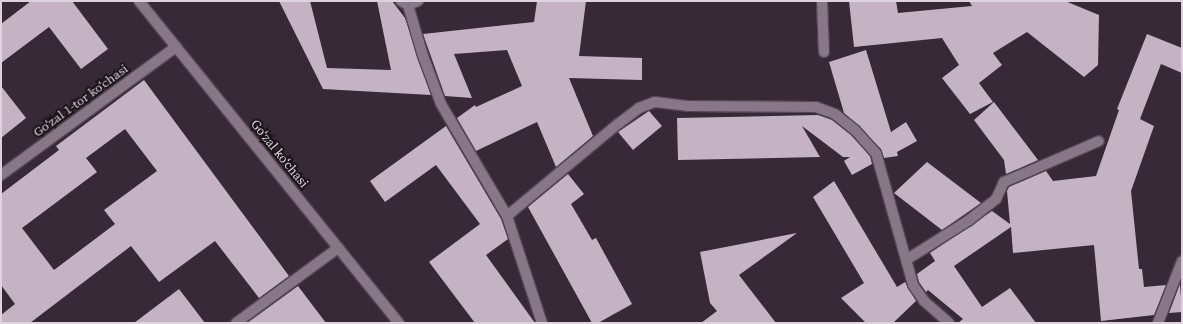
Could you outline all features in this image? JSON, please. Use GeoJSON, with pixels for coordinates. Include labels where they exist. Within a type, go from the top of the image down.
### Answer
{"type":"FeatureCollection","features":[{"type":"Feature","properties":{"kind":"street","name":"Goʻzal koʻchasi"},"geometry":{"type":"LineString","coordinates":[[139,1],[399,323]]}},
{"type":"Feature","properties":{"kind":"street"},"geometry":{"type":"LineString","coordinates":[[418,1],[404,3],[441,104],[508,216],[542,323]]}},
{"type":"Feature","properties":{"kind":"street"},"geometry":{"type":"LineString","coordinates":[[822,1],[824,52]]}},
{"type":"Feature","properties":{"kind":"street","name":"Goʻzal 1-tor koʻchasi"},"geometry":{"type":"LineString","coordinates":[[1,175],[176,47]]}},
{"type":"Feature","properties":{"kind":"street"},"geometry":{"type":"LineString","coordinates":[[508,216],[628,116],[639,108],[655,102],[687,106],[816,107],[835,114],[855,130],[876,152],[913,285],[921,296],[949,323]]}},
{"type":"Feature","properties":{"kind":"street"},"geometry":{"type":"LineString","coordinates":[[906,260],[968,221],[996,199],[1004,182],[1099,141]]}},
{"type":"Feature","properties":{"kind":"street"},"geometry":{"type":"LineString","coordinates":[[236,323],[338,248]]}},
{"type":"Feature","properties":{"kind":"street"},"geometry":{"type":"LineString","coordinates":[[1158,323],[1179,275],[1182,261]]}},
{"type":"Feature","properties":{"kind":"building"},"geometry":{"type":"Polygon","coordinates":[[[31,1],[72,1],[108,49],[81,69],[49,27],[1,63],[1,24],[31,1]]]}},
{"type":"Feature","properties":{"kind":"building"},"geometry":{"type":"Polygon","coordinates":[[[279,1],[310,1],[327,68],[391,70],[377,1],[392,1],[405,18],[431,95],[323,89],[279,1]]]}},
{"type":"Feature","properties":{"kind":"building"},"geometry":{"type":"Polygon","coordinates":[[[537,1],[586,1],[579,56],[642,58],[642,80],[569,78],[593,136],[556,167],[537,122],[476,151],[457,118],[475,105],[476,107],[522,86],[507,50],[454,54],[472,98],[445,96],[423,34],[534,22],[537,1]]]}},
{"type":"Feature","properties":{"kind":"building"},"geometry":{"type":"Polygon","coordinates":[[[849,1],[896,1],[898,13],[972,6],[969,1],[1065,1],[1099,15],[1098,65],[1084,77],[1027,32],[993,53],[1002,65],[979,83],[993,102],[970,114],[942,78],[959,65],[942,38],[854,47],[849,1]]]}},
{"type":"Feature","properties":{"kind":"building"},"geometry":{"type":"Polygon","coordinates":[[[1147,34],[1182,48],[1182,73],[1161,64],[1140,119],[1154,126],[1131,191],[1139,269],[1142,269],[1144,287],[1166,285],[1154,315],[1101,321],[1094,245],[1013,253],[1011,227],[954,266],[982,307],[1010,288],[1036,323],[958,323],[963,319],[928,290],[926,292],[919,282],[917,274],[935,261],[930,253],[992,211],[1010,224],[1007,191],[1009,187],[1046,171],[1053,181],[1096,176],[1119,110],[1117,109],[1147,34]]]}},
{"type":"Feature","properties":{"kind":"building"},"geometry":{"type":"Polygon","coordinates":[[[866,50],[891,132],[906,122],[917,141],[897,152],[898,156],[884,158],[881,149],[844,113],[829,62],[866,50]]]}},
{"type":"Feature","properties":{"kind":"building"},"geometry":{"type":"Polygon","coordinates":[[[144,80],[289,276],[259,298],[215,241],[159,282],[131,246],[30,323],[1,323],[1,315],[15,304],[1,285],[1,194],[59,150],[56,146],[144,80]],[[125,129],[86,158],[97,172],[22,228],[54,270],[115,224],[104,210],[157,171],[125,129]]]}},
{"type":"Feature","properties":{"kind":"building"},"geometry":{"type":"Polygon","coordinates":[[[1,86],[26,118],[1,138],[1,86]]]}},
{"type":"Feature","properties":{"kind":"building"},"geometry":{"type":"Polygon","coordinates":[[[994,102],[1038,160],[1006,174],[1004,160],[974,120],[994,102]]]}},
{"type":"Feature","properties":{"kind":"building"},"geometry":{"type":"Polygon","coordinates":[[[649,111],[662,126],[633,150],[618,132],[649,111]]]}},
{"type":"Feature","properties":{"kind":"building"},"geometry":{"type":"Polygon","coordinates":[[[818,115],[832,120],[851,135],[870,156],[872,164],[852,175],[844,161],[850,157],[843,157],[802,126],[820,157],[678,160],[677,118],[818,115]]]}},
{"type":"Feature","properties":{"kind":"building"},"geometry":{"type":"Polygon","coordinates":[[[446,126],[501,219],[508,239],[486,255],[535,323],[475,323],[429,262],[480,224],[436,165],[385,202],[370,181],[446,126]]]}},
{"type":"Feature","properties":{"kind":"building"},"geometry":{"type":"Polygon","coordinates":[[[927,162],[981,203],[942,230],[894,193],[927,162]]]}},
{"type":"Feature","properties":{"kind":"building"},"geometry":{"type":"Polygon","coordinates":[[[568,174],[584,194],[571,204],[592,240],[596,238],[632,304],[598,323],[592,323],[528,207],[568,174]]]}},
{"type":"Feature","properties":{"kind":"building"},"geometry":{"type":"Polygon","coordinates":[[[834,181],[897,287],[905,282],[916,301],[893,323],[866,323],[841,298],[864,283],[813,197],[834,181]]]}},
{"type":"Feature","properties":{"kind":"building"},"geometry":{"type":"Polygon","coordinates":[[[797,233],[739,275],[776,323],[701,323],[717,311],[710,303],[700,252],[797,233]]]}},
{"type":"Feature","properties":{"kind":"building"},"geometry":{"type":"Polygon","coordinates":[[[1180,284],[1182,312],[1169,313],[1180,284]]]}},
{"type":"Feature","properties":{"kind":"building"},"geometry":{"type":"Polygon","coordinates":[[[298,286],[326,323],[247,323],[298,286]]]}},
{"type":"Feature","properties":{"kind":"building"},"geometry":{"type":"Polygon","coordinates":[[[179,289],[205,323],[134,323],[179,289]]]}}]}
